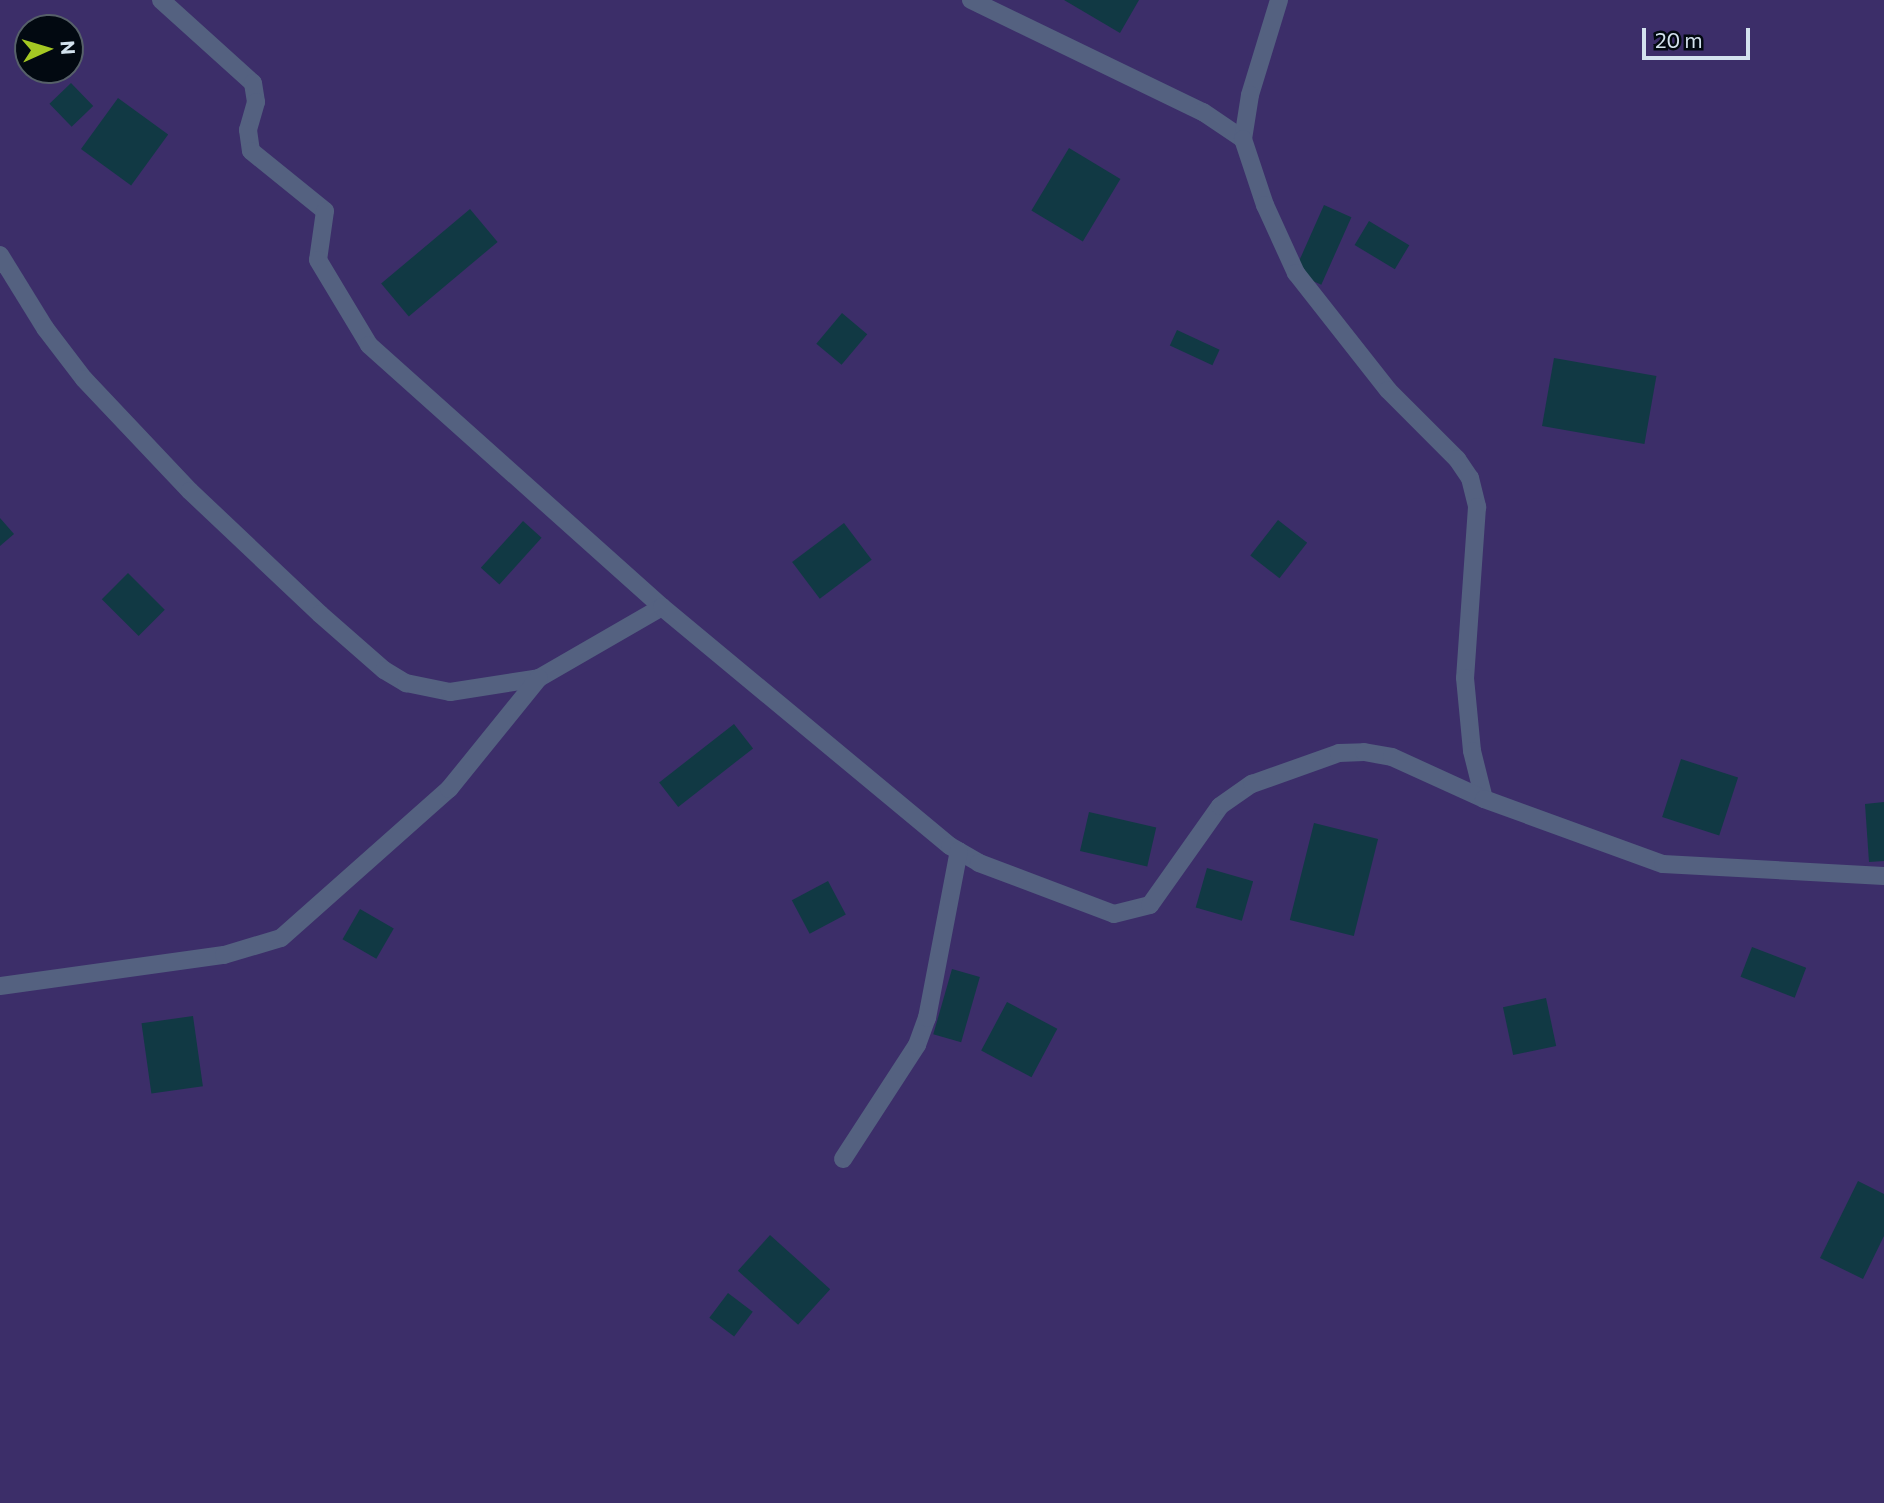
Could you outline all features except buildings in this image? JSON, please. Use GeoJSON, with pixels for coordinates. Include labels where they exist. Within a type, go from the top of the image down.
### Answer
{"type":"FeatureCollection","features":[{"type":"Feature","properties":{"kind":"street"},"geometry":{"type":"LineString","coordinates":[[161,0],[253,83],[256,102],[248,131],[251,151],[325,211],[318,260],[369,345],[662,607],[959,851],[1114,914],[1150,905],[1220,806],[1252,784],[1339,753],[1392,757],[1484,799],[1662,864],[1884,876]]}},
{"type":"Feature","properties":{"kind":"street"},"geometry":{"type":"LineString","coordinates":[[971,0],[1203,112],[1243,139]]}},
{"type":"Feature","properties":{"kind":"street"},"geometry":{"type":"LineString","coordinates":[[1279,0],[1250,95],[1243,139],[1265,205],[1296,273],[1379,380],[1457,458],[1470,478],[1477,507],[1465,678],[1472,751],[1484,799]]}},
{"type":"Feature","properties":{"kind":"street"},"geometry":{"type":"LineString","coordinates":[[0,255],[45,328],[84,379],[190,491],[384,670],[406,683],[450,692],[538,678],[662,607]]}},
{"type":"Feature","properties":{"kind":"street"},"geometry":{"type":"LineString","coordinates":[[0,986],[224,955],[281,938],[449,789],[538,678]]}},
{"type":"Feature","properties":{"kind":"street"},"geometry":{"type":"LineString","coordinates":[[842,1159],[917,1045],[927,1018],[959,851]]}},
{"type":"Feature","properties":{"kind":"shaded area"},"geometry":{"type":"Polygon","coordinates":[[[0,0],[1884,0],[1884,1503],[0,1503],[0,0]]]}}]}
